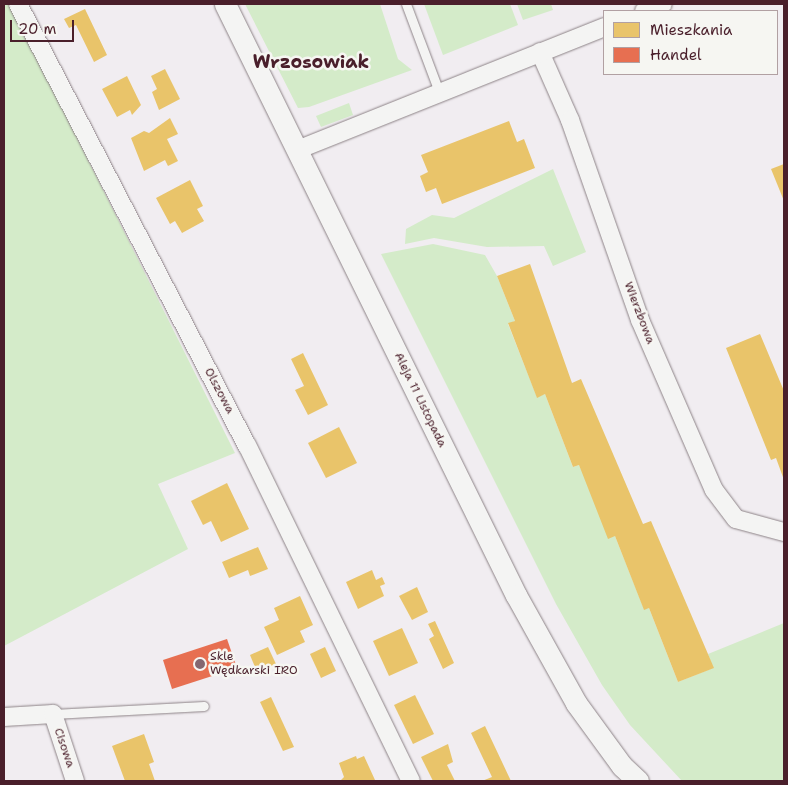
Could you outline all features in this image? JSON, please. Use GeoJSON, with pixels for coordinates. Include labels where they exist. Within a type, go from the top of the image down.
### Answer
{"type":"FeatureCollection","features":[{"type":"Feature","properties":{"kind":"street","name":"Olszowa"},"geometry":{"type":"LineString","coordinates":[[18,4],[250,450],[411,781]]}},
{"type":"Feature","properties":{"kind":"street","name":"Aleja 11 Listopada"},"geometry":{"type":"LineString","coordinates":[[225,4],[516,595],[576,703],[622,766],[638,781]]}},
{"type":"Feature","properties":{"kind":"street"},"geometry":{"type":"LineString","coordinates":[[647,10],[663,4]]}},
{"type":"Feature","properties":{"kind":"street"},"geometry":{"type":"LineString","coordinates":[[296,150],[603,27]]}},
{"type":"Feature","properties":{"kind":"street","name":"Wierzbowa"},"geometry":{"type":"LineString","coordinates":[[540,52],[570,120],[640,320],[714,490],[736,519],[784,532]]}},
{"type":"Feature","properties":{"kind":"street"},"geometry":{"type":"LineString","coordinates":[[4,718],[53,714]]}},
{"type":"Feature","properties":{"kind":"street","name":"Cisowa"},"geometry":{"type":"LineString","coordinates":[[53,714],[76,781]]}},
{"type":"Feature","properties":{"kind":"lane"},"geometry":{"type":"LineString","coordinates":[[406,4],[439,92]]}},
{"type":"Feature","properties":{"kind":"lane"},"geometry":{"type":"LineString","coordinates":[[53,714],[204,706]]}},
{"type":"Feature","properties":{"kind":"green space"},"geometry":{"type":"Polygon","coordinates":[[[4,4],[10,4],[235,453],[158,484],[188,549],[4,646],[4,4]]]}},
{"type":"Feature","properties":{"kind":"green space"},"geometry":{"type":"Polygon","coordinates":[[[245,4],[380,4],[398,59],[412,70],[309,107],[298,108],[245,4]]]}},
{"type":"Feature","properties":{"kind":"green space"},"geometry":{"type":"Polygon","coordinates":[[[424,4],[510,4],[518,25],[443,55],[424,4]]]}},
{"type":"Feature","properties":{"kind":"green space"},"geometry":{"type":"Polygon","coordinates":[[[517,4],[551,4],[553,10],[523,20],[517,4]]]}},
{"type":"Feature","properties":{"kind":"green space"},"geometry":{"type":"Polygon","coordinates":[[[349,103],[353,115],[321,127],[316,116],[349,103]]]}},
{"type":"Feature","properties":{"kind":"green space"},"geometry":{"type":"Polygon","coordinates":[[[553,169],[586,252],[553,266],[544,246],[487,247],[434,238],[405,244],[406,229],[432,215],[454,218],[553,169]]]}},
{"type":"Feature","properties":{"kind":"green space"},"geometry":{"type":"Polygon","coordinates":[[[433,244],[485,255],[497,276],[515,321],[508,324],[537,397],[545,394],[573,467],[579,465],[615,536],[644,609],[649,608],[678,682],[713,668],[708,654],[784,623],[784,781],[682,781],[630,725],[602,685],[556,604],[381,254],[433,244]]]}},
{"type":"Feature","properties":{"kind":"building: Mieszkania"},"geometry":{"type":"Polygon","coordinates":[[[85,9],[107,55],[94,62],[76,25],[69,28],[64,19],[85,9]]]}},
{"type":"Feature","properties":{"kind":"building: Mieszkania"},"geometry":{"type":"Polygon","coordinates":[[[165,69],[180,99],[159,110],[152,92],[157,89],[151,76],[165,69]]]}},
{"type":"Feature","properties":{"kind":"building: Mieszkania"},"geometry":{"type":"Polygon","coordinates":[[[127,76],[141,105],[132,115],[130,110],[117,117],[102,89],[127,76]]]}},
{"type":"Feature","properties":{"kind":"building: Mieszkania"},"geometry":{"type":"Polygon","coordinates":[[[170,118],[178,134],[167,139],[178,161],[168,166],[165,160],[144,171],[131,138],[144,131],[149,133],[170,118]]]}},
{"type":"Feature","properties":{"kind":"building: Mieszkania"},"geometry":{"type":"Polygon","coordinates":[[[509,121],[517,142],[524,139],[535,168],[442,204],[436,188],[426,192],[420,176],[428,172],[421,155],[509,121]]]}},
{"type":"Feature","properties":{"kind":"building: Mieszkania"},"geometry":{"type":"Polygon","coordinates":[[[784,164],[784,201],[771,169],[784,164]]]}},
{"type":"Feature","properties":{"kind":"building: Mieszkania"},"geometry":{"type":"Polygon","coordinates":[[[190,180],[203,206],[197,209],[204,221],[182,233],[175,221],[170,224],[156,198],[190,180]]]}},
{"type":"Feature","properties":{"kind":"building: Mieszkania"},"geometry":{"type":"Polygon","coordinates":[[[530,264],[572,383],[581,379],[643,524],[651,521],[714,668],[678,682],[649,608],[644,610],[615,536],[608,539],[579,465],[573,467],[545,394],[537,398],[508,323],[515,321],[497,276],[530,264]]]}},
{"type":"Feature","properties":{"kind":"building: Mieszkania"},"geometry":{"type":"Polygon","coordinates":[[[760,334],[784,391],[784,480],[776,458],[771,460],[726,348],[760,334]]]}},
{"type":"Feature","properties":{"kind":"building: Mieszkania"},"geometry":{"type":"Polygon","coordinates":[[[303,353],[328,405],[308,415],[295,390],[304,386],[291,359],[303,353]]]}},
{"type":"Feature","properties":{"kind":"building: Mieszkania"},"geometry":{"type":"Polygon","coordinates":[[[339,427],[357,463],[326,478],[308,443],[339,427]]]}},
{"type":"Feature","properties":{"kind":"building: Mieszkania"},"geometry":{"type":"Polygon","coordinates":[[[227,483],[249,529],[221,542],[211,521],[203,525],[191,501],[227,483]]]}},
{"type":"Feature","properties":{"kind":"building: Mieszkania"},"geometry":{"type":"Polygon","coordinates":[[[258,547],[268,569],[250,576],[248,570],[229,578],[222,562],[258,547]]]}},
{"type":"Feature","properties":{"kind":"building: Mieszkania"},"geometry":{"type":"Polygon","coordinates":[[[372,570],[376,580],[382,577],[385,584],[380,586],[384,596],[358,609],[346,582],[372,570]]]}},
{"type":"Feature","properties":{"kind":"building: Mieszkania"},"geometry":{"type":"Polygon","coordinates":[[[417,587],[428,612],[412,620],[399,596],[417,587]]]}},
{"type":"Feature","properties":{"kind":"building: Mieszkania"},"geometry":{"type":"Polygon","coordinates":[[[300,596],[313,625],[300,631],[305,642],[277,655],[264,627],[279,620],[274,608],[300,596]]]}},
{"type":"Feature","properties":{"kind":"building: Mieszkania"},"geometry":{"type":"Polygon","coordinates":[[[435,621],[454,663],[443,669],[429,639],[434,636],[428,624],[435,621]]]}},
{"type":"Feature","properties":{"kind":"building: Mieszkania"},"geometry":{"type":"Polygon","coordinates":[[[402,628],[418,663],[389,676],[373,641],[402,628]]]}},
{"type":"Feature","properties":{"kind":"building: Mieszkania"},"geometry":{"type":"Polygon","coordinates":[[[268,647],[276,664],[257,672],[250,655],[268,647]]]}},
{"type":"Feature","properties":{"kind":"building: Mieszkania"},"geometry":{"type":"Polygon","coordinates":[[[325,647],[336,671],[321,678],[310,654],[325,647]]]}},
{"type":"Feature","properties":{"kind":"building: Mieszkania"},"geometry":{"type":"Polygon","coordinates":[[[415,695],[434,734],[413,744],[394,705],[415,695]]]}},
{"type":"Feature","properties":{"kind":"building: Mieszkania"},"geometry":{"type":"Polygon","coordinates":[[[271,697],[294,747],[283,751],[260,702],[271,697]]]}},
{"type":"Feature","properties":{"kind":"building: Mieszkania"},"geometry":{"type":"Polygon","coordinates":[[[485,726],[511,781],[482,781],[492,777],[471,733],[485,726]]]}},
{"type":"Feature","properties":{"kind":"building: Mieszkania"},"geometry":{"type":"Polygon","coordinates":[[[144,734],[154,762],[149,764],[155,781],[125,781],[112,746],[144,734]]]}},
{"type":"Feature","properties":{"kind":"building: Mieszkania"},"geometry":{"type":"Polygon","coordinates":[[[448,744],[453,762],[447,765],[455,781],[433,781],[421,757],[448,744]]]}},
{"type":"Feature","properties":{"kind":"building: Mieszkania"},"geometry":{"type":"Polygon","coordinates":[[[356,756],[357,759],[364,756],[375,780],[340,781],[344,777],[339,763],[356,756]]]}},
{"type":"Feature","properties":{"kind":"building: Handel","name":"Skle Wędkarski IRO"},"geometry":{"type":"Polygon","coordinates":[[[227,639],[237,668],[172,689],[163,660],[227,639]]]}},
{"type":"Feature","properties":{"kind":"place","name":"Skle Wędkarski IRO"},"geometry":{"type":"Point","coordinates":[200,664]}},
{"type":"Feature","properties":{"kind":"district","name":"Wrzosowiak"},"geometry":{"type":"Point","coordinates":[311,62]}}]}
